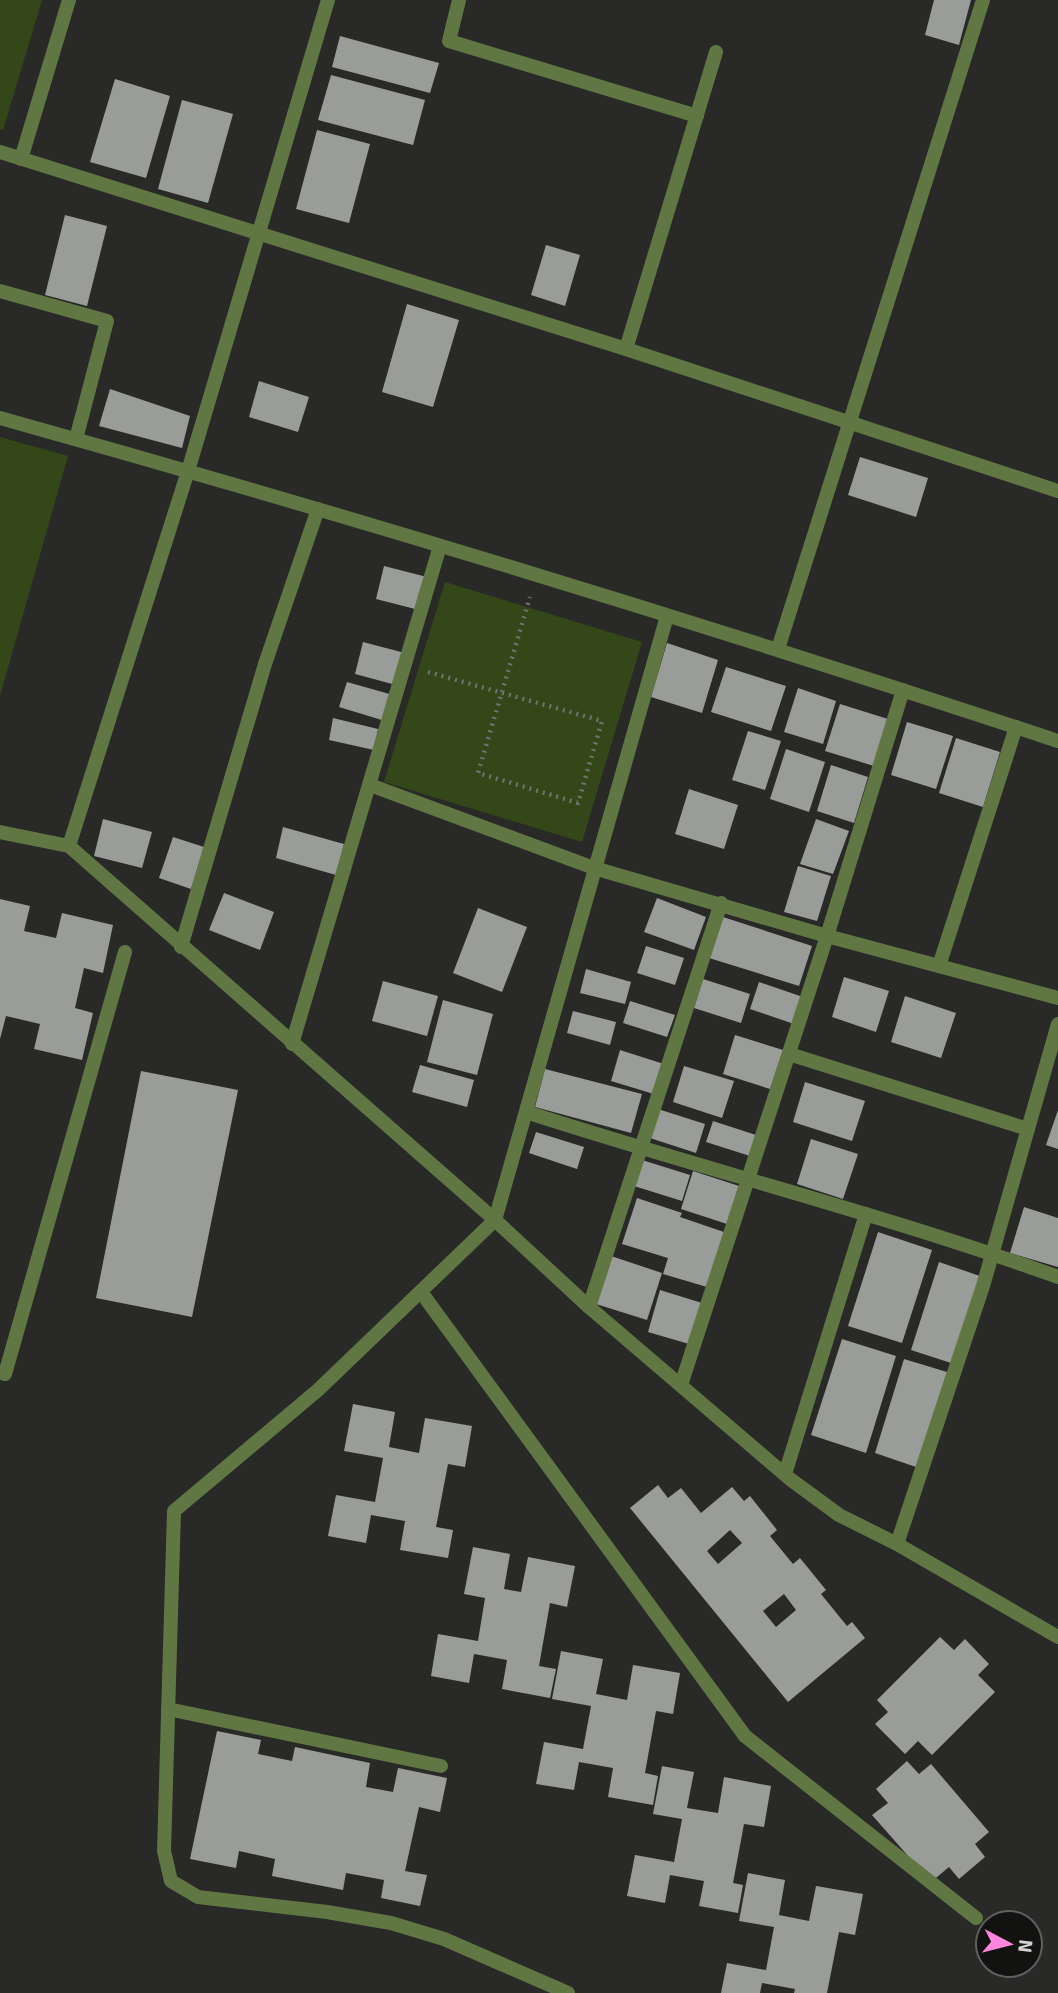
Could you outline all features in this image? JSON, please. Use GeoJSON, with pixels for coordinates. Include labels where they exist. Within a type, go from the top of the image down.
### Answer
{"type":"FeatureCollection","features":[{"type":"Feature","properties":{"kind":"street"},"geometry":{"type":"LineString","coordinates":[[21,159],[69,0]]}},
{"type":"Feature","properties":{"kind":"street"},"geometry":{"type":"LineString","coordinates":[[69,846],[188,471],[328,0]]}},
{"type":"Feature","properties":{"kind":"street"},"geometry":{"type":"LineString","coordinates":[[459,0],[449,41],[697,116]]}},
{"type":"Feature","properties":{"kind":"street"},"geometry":{"type":"LineString","coordinates":[[778,649],[983,0]]}},
{"type":"Feature","properties":{"kind":"street"},"geometry":{"type":"LineString","coordinates":[[626,349],[716,52]]}},
{"type":"Feature","properties":{"kind":"street"},"geometry":{"type":"LineString","coordinates":[[0,152],[626,349],[1058,491]]}},
{"type":"Feature","properties":{"kind":"street"},"geometry":{"type":"LineString","coordinates":[[0,291],[107,321],[76,439]]}},
{"type":"Feature","properties":{"kind":"street"},"geometry":{"type":"LineString","coordinates":[[0,418],[318,509],[778,649],[1058,741]]}},
{"type":"Feature","properties":{"kind":"street"},"geometry":{"type":"LineString","coordinates":[[181,947],[265,663],[318,509]]}},
{"type":"Feature","properties":{"kind":"street"},"geometry":{"type":"LineString","coordinates":[[292,1044],[440,546]]}},
{"type":"Feature","properties":{"kind":"street"},"geometry":{"type":"LineString","coordinates":[[568,1993],[444,1939],[391,1923],[327,1912],[198,1897],[183,1891],[171,1881],[164,1851],[174,1511],[318,1390],[495,1220],[667,616]]}},
{"type":"Feature","properties":{"kind":"street"},"geometry":{"type":"LineString","coordinates":[[681,1385],[904,690]]}},
{"type":"Feature","properties":{"kind":"street"},"geometry":{"type":"LineString","coordinates":[[939,966],[1016,727]]}},
{"type":"Feature","properties":{"kind":"street"},"geometry":{"type":"LineString","coordinates":[[370,785],[594,868],[827,936],[1058,998]]}},
{"type":"Feature","properties":{"kind":"street"},"geometry":{"type":"LineString","coordinates":[[0,832],[69,846],[495,1220],[589,1307],[785,1474],[839,1515],[897,1544],[1058,1637]]}},
{"type":"Feature","properties":{"kind":"street"},"geometry":{"type":"LineString","coordinates":[[589,1307],[721,903]]}},
{"type":"Feature","properties":{"kind":"street"},"geometry":{"type":"LineString","coordinates":[[0,1371],[5,1374],[125,951]]}},
{"type":"Feature","properties":{"kind":"street"},"geometry":{"type":"LineString","coordinates":[[897,1544],[993,1253],[1058,1024]]}},
{"type":"Feature","properties":{"kind":"street"},"geometry":{"type":"LineString","coordinates":[[789,1054],[1028,1129]]}},
{"type":"Feature","properties":{"kind":"street"},"geometry":{"type":"LineString","coordinates":[[526,1112],[641,1150],[748,1178],[993,1253],[1058,1277]]}},
{"type":"Feature","properties":{"kind":"street"},"geometry":{"type":"LineString","coordinates":[[785,1474],[866,1214]]}},
{"type":"Feature","properties":{"kind":"street"},"geometry":{"type":"LineString","coordinates":[[421,1292],[745,1736],[974,1916]]}},
{"type":"Feature","properties":{"kind":"street"},"geometry":{"type":"LineString","coordinates":[[168,1709],[441,1766]]}},
{"type":"Feature","properties":{"kind":"path"},"geometry":{"type":"LineString","coordinates":[[405,666],[501,692],[602,720],[578,803],[478,773],[501,692],[536,576]]}},
{"type":"Feature","properties":{"kind":"green space"},"geometry":{"type":"Polygon","coordinates":[[[0,0],[42,0],[3,130],[0,129],[0,0]]]}},
{"type":"Feature","properties":{"kind":"green space"},"geometry":{"type":"Polygon","coordinates":[[[0,437],[68,456],[0,696],[0,437]]]}},
{"type":"Feature","properties":{"kind":"green space"},"geometry":{"type":"Polygon","coordinates":[[[445,582],[642,642],[582,842],[384,782],[445,582]]]}},
{"type":"Feature","properties":{"kind":"building"},"geometry":{"type":"Polygon","coordinates":[[[934,0],[971,0],[959,45],[925,35],[934,0]]]}},
{"type":"Feature","properties":{"kind":"building"},"geometry":{"type":"Polygon","coordinates":[[[340,36],[439,63],[430,93],[332,67],[340,36]]]}},
{"type":"Feature","properties":{"kind":"building"},"geometry":{"type":"Polygon","coordinates":[[[331,75],[425,100],[413,145],[318,120],[331,75]]]}},
{"type":"Feature","properties":{"kind":"building"},"geometry":{"type":"Polygon","coordinates":[[[115,79],[170,96],[146,178],[90,162],[115,79]]]}},
{"type":"Feature","properties":{"kind":"building"},"geometry":{"type":"Polygon","coordinates":[[[182,100],[233,114],[208,203],[158,189],[182,100]]]}},
{"type":"Feature","properties":{"kind":"building"},"geometry":{"type":"Polygon","coordinates":[[[317,130],[370,144],[349,223],[296,209],[317,130]]]}},
{"type":"Feature","properties":{"kind":"building"},"geometry":{"type":"Polygon","coordinates":[[[65,215],[107,226],[87,306],[45,295],[65,215]]]}},
{"type":"Feature","properties":{"kind":"building"},"geometry":{"type":"Polygon","coordinates":[[[546,245],[580,255],[565,306],[531,295],[546,245]]]}},
{"type":"Feature","properties":{"kind":"building"},"geometry":{"type":"Polygon","coordinates":[[[407,304],[459,320],[433,407],[382,392],[407,304]]]}},
{"type":"Feature","properties":{"kind":"building"},"geometry":{"type":"Polygon","coordinates":[[[259,381],[309,397],[298,432],[249,417],[259,381]]]}},
{"type":"Feature","properties":{"kind":"building"},"geometry":{"type":"Polygon","coordinates":[[[110,389],[190,416],[182,448],[99,426],[110,389]]]}},
{"type":"Feature","properties":{"kind":"building"},"geometry":{"type":"Polygon","coordinates":[[[860,457],[928,478],[916,517],[848,495],[860,457]]]}},
{"type":"Feature","properties":{"kind":"building"},"geometry":{"type":"Polygon","coordinates":[[[384,566],[427,577],[419,610],[376,599],[384,566]]]}},
{"type":"Feature","properties":{"kind":"building"},"geometry":{"type":"Polygon","coordinates":[[[363,642],[405,653],[396,685],[355,674],[363,642]]]}},
{"type":"Feature","properties":{"kind":"building"},"geometry":{"type":"Polygon","coordinates":[[[667,643],[718,660],[702,713],[651,697],[667,643]]]}},
{"type":"Feature","properties":{"kind":"building"},"geometry":{"type":"Polygon","coordinates":[[[726,667],[786,686],[771,731],[711,712],[726,667]]]}},
{"type":"Feature","properties":{"kind":"building"},"geometry":{"type":"Polygon","coordinates":[[[347,682],[393,695],[385,721],[339,707],[347,682]]]}},
{"type":"Feature","properties":{"kind":"building"},"geometry":{"type":"Polygon","coordinates":[[[798,688],[836,701],[823,744],[784,732],[798,688]]]}},
{"type":"Feature","properties":{"kind":"building"},"geometry":{"type":"Polygon","coordinates":[[[840,704],[888,719],[874,766],[825,751],[840,704]]]}},
{"type":"Feature","properties":{"kind":"building"},"geometry":{"type":"Polygon","coordinates":[[[333,718],[378,729],[374,750],[329,740],[333,718]]]}},
{"type":"Feature","properties":{"kind":"building"},"geometry":{"type":"Polygon","coordinates":[[[907,722],[953,736],[936,789],[891,775],[907,722]]]}},
{"type":"Feature","properties":{"kind":"building"},"geometry":{"type":"Polygon","coordinates":[[[748,731],[781,741],[765,790],[732,780],[748,731]]]}},
{"type":"Feature","properties":{"kind":"building"},"geometry":{"type":"Polygon","coordinates":[[[956,738],[1000,752],[983,807],[939,793],[956,738]]]}},
{"type":"Feature","properties":{"kind":"building"},"geometry":{"type":"Polygon","coordinates":[[[786,749],[825,762],[809,812],[770,799],[786,749]]]}},
{"type":"Feature","properties":{"kind":"building"},"geometry":{"type":"Polygon","coordinates":[[[831,765],[868,777],[854,823],[817,811],[831,765]]]}},
{"type":"Feature","properties":{"kind":"building"},"geometry":{"type":"Polygon","coordinates":[[[689,789],[738,805],[724,849],[675,834],[689,789]]]}},
{"type":"Feature","properties":{"kind":"building"},"geometry":{"type":"Polygon","coordinates":[[[103,819],[152,832],[142,868],[94,856],[103,819]]]}},
{"type":"Feature","properties":{"kind":"building"},"geometry":{"type":"Polygon","coordinates":[[[816,819],[849,831],[833,874],[800,864],[816,819]]]}},
{"type":"Feature","properties":{"kind":"building"},"geometry":{"type":"Polygon","coordinates":[[[283,827],[344,844],[336,875],[276,858],[283,827]]]}},
{"type":"Feature","properties":{"kind":"building"},"geometry":{"type":"Polygon","coordinates":[[[173,837],[204,847],[191,889],[159,878],[173,837]]]}},
{"type":"Feature","properties":{"kind":"building"},"geometry":{"type":"Polygon","coordinates":[[[798,866],[831,876],[817,921],[784,912],[798,866]]]}},
{"type":"Feature","properties":{"kind":"building"},"geometry":{"type":"Polygon","coordinates":[[[224,893],[274,912],[260,950],[209,930],[224,893]]]}},
{"type":"Feature","properties":{"kind":"building"},"geometry":{"type":"Polygon","coordinates":[[[657,898],[706,917],[694,950],[644,932],[657,898]]]}},
{"type":"Feature","properties":{"kind":"building"},"geometry":{"type":"Polygon","coordinates":[[[0,899],[30,906],[24,931],[56,938],[62,913],[113,925],[103,973],[84,968],[75,1008],[93,1013],[82,1060],[34,1049],[40,1024],[6,1016],[0,1039],[0,899]]]}},
{"type":"Feature","properties":{"kind":"building"},"geometry":{"type":"Polygon","coordinates":[[[478,908],[527,927],[502,992],[453,973],[478,908]]]}},
{"type":"Feature","properties":{"kind":"building"},"geometry":{"type":"Polygon","coordinates":[[[723,917],[812,946],[799,986],[709,958],[723,917]]]}},
{"type":"Feature","properties":{"kind":"building"},"geometry":{"type":"Polygon","coordinates":[[[646,946],[684,958],[675,985],[637,973],[646,946]]]}},
{"type":"Feature","properties":{"kind":"building"},"geometry":{"type":"Polygon","coordinates":[[[586,969],[631,982],[625,1004],[580,993],[586,969]]]}},
{"type":"Feature","properties":{"kind":"building"},"geometry":{"type":"Polygon","coordinates":[[[844,977],[889,991],[876,1032],[832,1017],[844,977]]]}},
{"type":"Feature","properties":{"kind":"building"},"geometry":{"type":"Polygon","coordinates":[[[703,979],[750,994],[741,1023],[694,1008],[703,979]]]}},
{"type":"Feature","properties":{"kind":"building"},"geometry":{"type":"Polygon","coordinates":[[[383,981],[438,996],[427,1036],[372,1021],[383,981]]]}},
{"type":"Feature","properties":{"kind":"building"},"geometry":{"type":"Polygon","coordinates":[[[759,982],[803,997],[794,1024],[750,1009],[759,982]]]}},
{"type":"Feature","properties":{"kind":"building"},"geometry":{"type":"Polygon","coordinates":[[[905,996],[956,1013],[941,1058],[891,1042],[905,996]]]}},
{"type":"Feature","properties":{"kind":"building"},"geometry":{"type":"Polygon","coordinates":[[[443,1000],[493,1014],[477,1075],[427,1062],[443,1000]]]}},
{"type":"Feature","properties":{"kind":"building"},"geometry":{"type":"Polygon","coordinates":[[[630,1001],[675,1015],[667,1037],[623,1023],[630,1001]]]}},
{"type":"Feature","properties":{"kind":"building"},"geometry":{"type":"Polygon","coordinates":[[[573,1011],[616,1022],[610,1045],[567,1033],[573,1011]]]}},
{"type":"Feature","properties":{"kind":"building"},"geometry":{"type":"Polygon","coordinates":[[[735,1035],[783,1050],[770,1089],[723,1074],[735,1035]]]}},
{"type":"Feature","properties":{"kind":"building"},"geometry":{"type":"Polygon","coordinates":[[[620,1050],[667,1065],[657,1095],[611,1081],[620,1050]]]}},
{"type":"Feature","properties":{"kind":"building"},"geometry":{"type":"Polygon","coordinates":[[[420,1065],[474,1080],[467,1107],[412,1092],[420,1065]]]}},
{"type":"Feature","properties":{"kind":"building"},"geometry":{"type":"Polygon","coordinates":[[[684,1066],[734,1081],[722,1118],[673,1102],[684,1066]]]}},
{"type":"Feature","properties":{"kind":"building"},"geometry":{"type":"Polygon","coordinates":[[[545,1069],[642,1094],[631,1133],[535,1107],[545,1069]]]}},
{"type":"Feature","properties":{"kind":"building"},"geometry":{"type":"Polygon","coordinates":[[[141,1071],[238,1090],[192,1317],[96,1298],[141,1071]]]}},
{"type":"Feature","properties":{"kind":"building"},"geometry":{"type":"Polygon","coordinates":[[[805,1082],[865,1101],[852,1141],[793,1122],[805,1082]]]}},
{"type":"Feature","properties":{"kind":"building"},"geometry":{"type":"Polygon","coordinates":[[[658,1109],[705,1124],[696,1153],[650,1138],[658,1109]]]}},
{"type":"Feature","properties":{"kind":"building"},"geometry":{"type":"Polygon","coordinates":[[[1058,1110],[1058,1149],[1046,1145],[1058,1110]]]}},
{"type":"Feature","properties":{"kind":"building"},"geometry":{"type":"Polygon","coordinates":[[[713,1121],[756,1135],[750,1156],[706,1142],[713,1121]]]}},
{"type":"Feature","properties":{"kind":"building"},"geometry":{"type":"Polygon","coordinates":[[[536,1132],[584,1147],[577,1169],[529,1153],[536,1132]]]}},
{"type":"Feature","properties":{"kind":"building"},"geometry":{"type":"Polygon","coordinates":[[[811,1139],[858,1154],[843,1199],[797,1184],[811,1139]]]}},
{"type":"Feature","properties":{"kind":"building"},"geometry":{"type":"Polygon","coordinates":[[[642,1160],[690,1175],[682,1201],[634,1186],[642,1160]]]}},
{"type":"Feature","properties":{"kind":"building"},"geometry":{"type":"Polygon","coordinates":[[[693,1171],[739,1186],[727,1224],[681,1209],[693,1171]]]}},
{"type":"Feature","properties":{"kind":"building"},"geometry":{"type":"Polygon","coordinates":[[[637,1198],[682,1213],[680,1217],[724,1232],[707,1287],[663,1274],[668,1258],[622,1244],[637,1198]]]}},
{"type":"Feature","properties":{"kind":"building"},"geometry":{"type":"Polygon","coordinates":[[[1024,1207],[1058,1218],[1058,1267],[1010,1253],[1024,1207]]]}},
{"type":"Feature","properties":{"kind":"building"},"geometry":{"type":"Polygon","coordinates":[[[878,1232],[932,1250],[902,1343],[848,1326],[878,1232]]]}},
{"type":"Feature","properties":{"kind":"building"},"geometry":{"type":"Polygon","coordinates":[[[611,1256],[662,1273],[647,1320],[596,1304],[611,1256]]]}},
{"type":"Feature","properties":{"kind":"building"},"geometry":{"type":"Polygon","coordinates":[[[939,1262],[980,1276],[951,1363],[911,1350],[939,1262]]]}},
{"type":"Feature","properties":{"kind":"building"},"geometry":{"type":"Polygon","coordinates":[[[660,1290],[702,1303],[689,1344],[648,1332],[660,1290]]]}},
{"type":"Feature","properties":{"kind":"building"},"geometry":{"type":"Polygon","coordinates":[[[842,1339],[896,1356],[866,1453],[811,1435],[842,1339]]]}},
{"type":"Feature","properties":{"kind":"building"},"geometry":{"type":"Polygon","coordinates":[[[904,1359],[947,1372],[916,1467],[875,1453],[904,1359]]]}},
{"type":"Feature","properties":{"kind":"building"},"geometry":{"type":"Polygon","coordinates":[[[353,1404],[395,1412],[389,1447],[419,1453],[425,1418],[472,1426],[465,1467],[448,1464],[436,1527],[453,1530],[448,1558],[400,1550],[405,1521],[371,1515],[366,1543],[328,1536],[336,1495],[375,1502],[383,1458],[344,1451],[353,1404]]]}},
{"type":"Feature","properties":{"kind":"building"},"geometry":{"type":"Polygon","coordinates":[[[658,1485],[668,1498],[681,1488],[701,1513],[732,1487],[744,1501],[750,1496],[777,1530],[770,1536],[793,1564],[800,1558],[826,1590],[821,1594],[847,1626],[852,1622],[865,1638],[788,1702],[630,1508],[658,1485]],[[730,1530],[707,1551],[718,1564],[742,1543],[730,1530]],[[784,1594],[763,1611],[776,1627],[796,1610],[784,1594]]]}},
{"type":"Feature","properties":{"kind":"building"},"geometry":{"type":"Polygon","coordinates":[[[473,1547],[510,1554],[504,1589],[521,1592],[528,1557],[575,1566],[567,1607],[550,1603],[539,1666],[556,1669],[550,1698],[502,1689],[507,1660],[474,1654],[469,1683],[431,1676],[438,1634],[478,1641],[485,1598],[464,1594],[473,1547]]]}},
{"type":"Feature","properties":{"kind":"building"},"geometry":{"type":"Polygon","coordinates":[[[940,1637],[954,1650],[965,1639],[989,1664],[978,1675],[995,1692],[932,1755],[918,1741],[905,1754],[875,1724],[888,1712],[877,1700],[940,1637]]]}},
{"type":"Feature","properties":{"kind":"building"},"geometry":{"type":"Polygon","coordinates":[[[561,1651],[603,1659],[596,1694],[627,1700],[633,1665],[680,1673],[673,1714],[656,1711],[645,1773],[658,1776],[653,1805],[608,1797],[613,1768],[579,1762],[574,1790],[536,1784],[544,1742],[583,1749],[591,1706],[552,1699],[561,1651]]]}},
{"type":"Feature","properties":{"kind":"building"},"geometry":{"type":"Polygon","coordinates":[[[217,1731],[261,1740],[258,1754],[292,1761],[295,1747],[370,1763],[366,1787],[393,1792],[398,1768],[447,1778],[440,1812],[419,1807],[405,1871],[427,1875],[420,1906],[381,1898],[384,1880],[346,1873],[343,1890],[272,1876],[275,1859],[239,1851],[236,1868],[190,1859],[217,1731]]]}},
{"type":"Feature","properties":{"kind":"building"},"geometry":{"type":"Polygon","coordinates":[[[907,1761],[919,1774],[931,1764],[989,1832],[975,1844],[985,1857],[959,1879],[949,1867],[931,1882],[872,1815],[888,1803],[876,1789],[907,1761]]]}},
{"type":"Feature","properties":{"kind":"building"},"geometry":{"type":"Polygon","coordinates":[[[662,1766],[694,1772],[687,1808],[718,1813],[724,1777],[771,1786],[764,1827],[744,1824],[733,1883],[743,1885],[738,1913],[699,1906],[704,1881],[670,1875],[665,1903],[627,1896],[635,1855],[674,1862],[682,1819],[653,1814],[662,1766]]]}},
{"type":"Feature","properties":{"kind":"building"},"geometry":{"type":"Polygon","coordinates":[[[748,1873],[785,1880],[779,1915],[809,1921],[816,1886],[863,1894],[855,1935],[839,1932],[827,1993],[794,1993],[795,1989],[762,1983],[760,1993],[721,1993],[727,1963],[766,1970],[774,1927],[739,1921],[748,1873]]]}}]}
